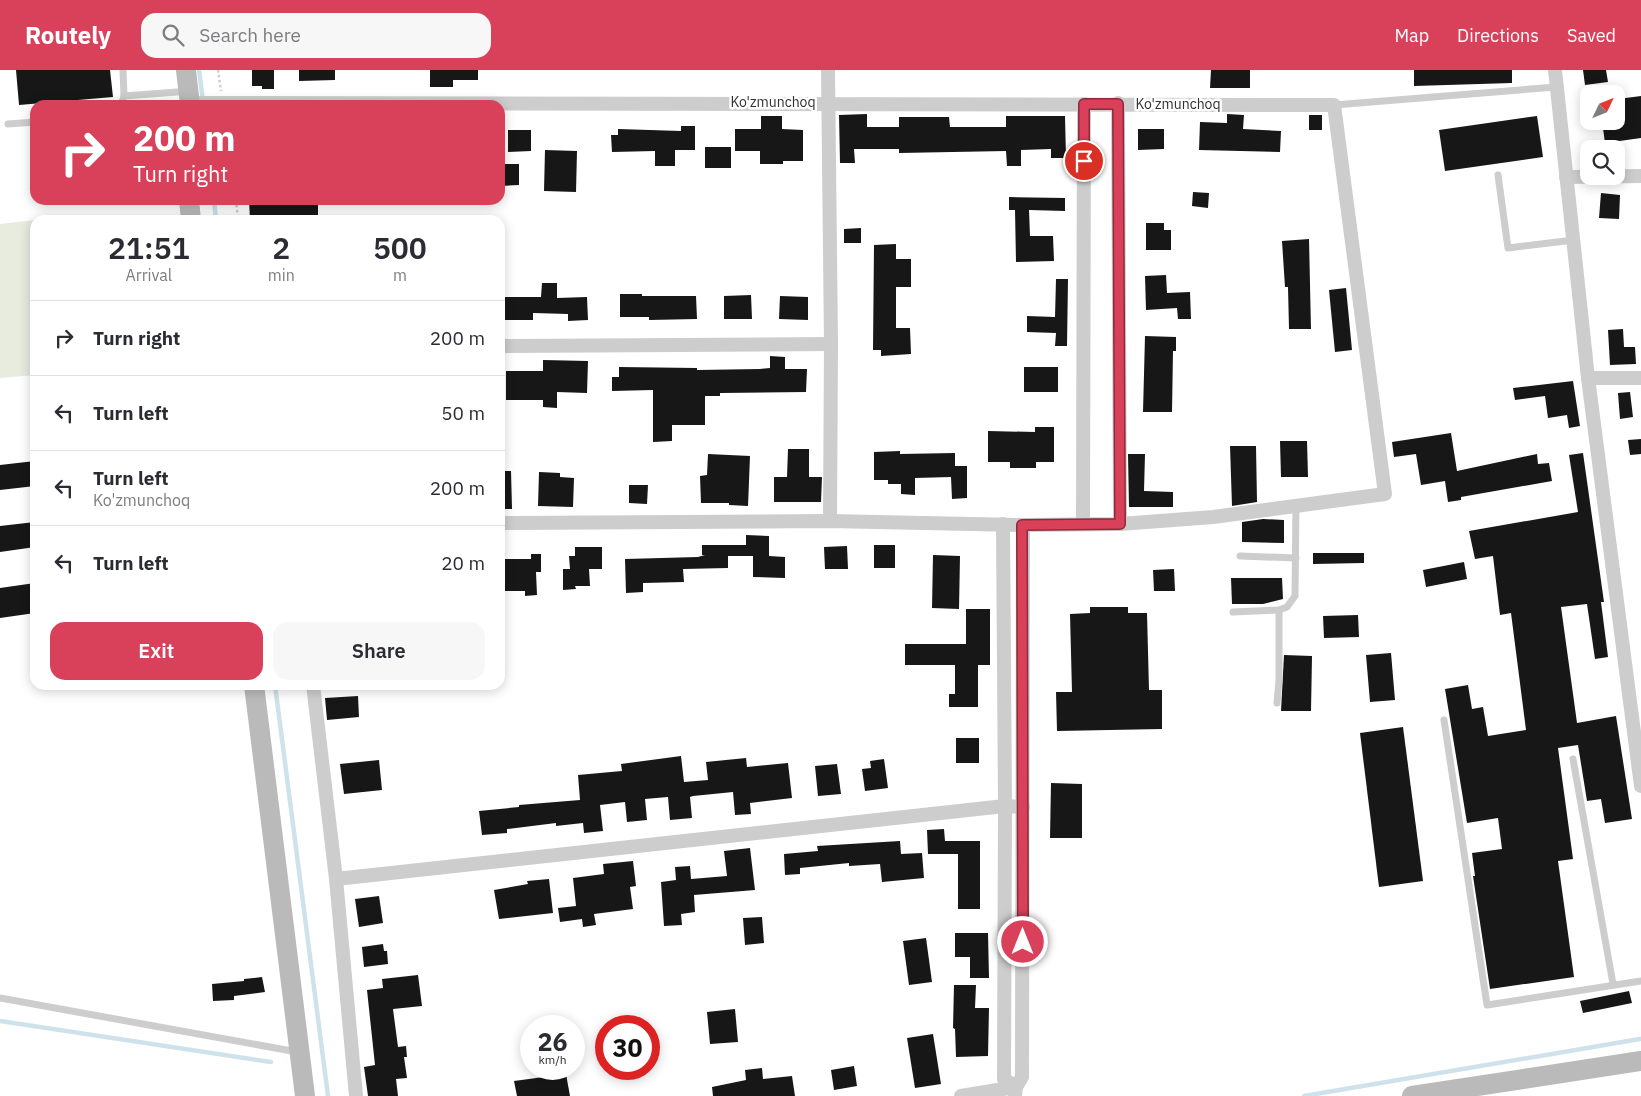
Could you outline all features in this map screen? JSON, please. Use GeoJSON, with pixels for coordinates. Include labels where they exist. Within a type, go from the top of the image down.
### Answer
{"type":"FeatureCollection","features":[{"type":"Feature","properties":{"kind":"main road"},"geometry":{"type":"LineString","coordinates":[[175,70],[186,100]]}},
{"type":"Feature","properties":{"kind":"main road"},"geometry":{"type":"LineString","coordinates":[[186,70],[186,100]]}},
{"type":"Feature","properties":{"kind":"main road"},"geometry":{"type":"LineString","coordinates":[[255,690],[305,1096]]}},
{"type":"Feature","properties":{"kind":"main road"},"geometry":{"type":"LineString","coordinates":[[265,690],[313,1096]]}},
{"type":"Feature","properties":{"kind":"main road"},"geometry":{"type":"LineString","coordinates":[[1412,1096],[1641,1061]]}},
{"type":"Feature","properties":{"kind":"street"},"geometry":{"type":"LineString","coordinates":[[828,70],[831,344],[830,521]]}},
{"type":"Feature","properties":{"kind":"street"},"geometry":{"type":"LineString","coordinates":[[1555,70],[1588,378],[1641,786]]}},
{"type":"Feature","properties":{"kind":"street","name":"Ko'zmunchoq"},"geometry":{"type":"LineString","coordinates":[[505,102],[1334,105]]}},
{"type":"Feature","properties":{"kind":"street"},"geometry":{"type":"LineString","coordinates":[[1083,524],[1084,104]]}},
{"type":"Feature","properties":{"kind":"street"},"geometry":{"type":"LineString","coordinates":[[1118,104],[1120,524]]}},
{"type":"Feature","properties":{"kind":"street"},"geometry":{"type":"LineString","coordinates":[[505,522],[830,521],[1022,525],[1120,524],[1213,517],[1386,494],[1334,105]]}},
{"type":"Feature","properties":{"kind":"street"},"geometry":{"type":"LineString","coordinates":[[1566,177],[1641,176]]}},
{"type":"Feature","properties":{"kind":"street"},"geometry":{"type":"LineString","coordinates":[[505,346],[831,344]]}},
{"type":"Feature","properties":{"kind":"street"},"geometry":{"type":"LineString","coordinates":[[1588,378],[1641,378]]}},
{"type":"Feature","properties":{"kind":"street"},"geometry":{"type":"LineString","coordinates":[[1003,524],[1004,1079],[1015,1092]]}},
{"type":"Feature","properties":{"kind":"street"},"geometry":{"type":"LineString","coordinates":[[1015,1092],[1022,1076],[1022,525]]}},
{"type":"Feature","properties":{"kind":"street"},"geometry":{"type":"LineString","coordinates":[[314,690],[336,878],[356,1096]]}},
{"type":"Feature","properties":{"kind":"street"},"geometry":{"type":"LineString","coordinates":[[336,878],[1005,806],[1023,807]]}},
{"type":"Feature","properties":{"kind":"street"},"geometry":{"type":"LineString","coordinates":[[961,1096],[1015,1092]]}},
{"type":"Feature","properties":{"kind":"lane"},"geometry":{"type":"LineString","coordinates":[[123,70],[123,100]]}},
{"type":"Feature","properties":{"kind":"lane"},"geometry":{"type":"LineString","coordinates":[[1334,105],[1556,87]]}},
{"type":"Feature","properties":{"kind":"lane"},"geometry":{"type":"LineString","coordinates":[[124,96],[174,100]]}},
{"type":"Feature","properties":{"kind":"lane"},"geometry":{"type":"LineString","coordinates":[[8,124],[30,122]]}},
{"type":"Feature","properties":{"kind":"lane"},"geometry":{"type":"LineString","coordinates":[[1498,175],[1508,248],[1574,240]]}},
{"type":"Feature","properties":{"kind":"lane"},"geometry":{"type":"LineString","coordinates":[[1233,612],[1279,610],[1287,607],[1295,596],[1296,505]]}},
{"type":"Feature","properties":{"kind":"lane"},"geometry":{"type":"LineString","coordinates":[[1240,556],[1296,558]]}},
{"type":"Feature","properties":{"kind":"lane"},"geometry":{"type":"LineString","coordinates":[[1277,703],[1279,680],[1279,610]]}},
{"type":"Feature","properties":{"kind":"lane"},"geometry":{"type":"LineString","coordinates":[[1444,720],[1486,1005],[1641,981]]}},
{"type":"Feature","properties":{"kind":"lane"},"geometry":{"type":"LineString","coordinates":[[1573,759],[1613,984]]}},
{"type":"Feature","properties":{"kind":"lane"},"geometry":{"type":"LineString","coordinates":[[0,998],[299,1052]]}},
{"type":"Feature","properties":{"kind":"path"},"geometry":{"type":"LineString","coordinates":[[218,70],[218,100]]}},
{"type":"Feature","properties":{"kind":"shaded area"},"geometry":{"type":"Polygon","coordinates":[[[30,221],[30,375],[0,378],[0,224],[30,221]]]}},
{"type":"Feature","properties":{"kind":"building"},"geometry":{"type":"Polygon","coordinates":[[[16,70],[110,70],[113,97],[78,100],[30,100],[30,104],[19,105],[16,70]]]}},
{"type":"Feature","properties":{"kind":"building"},"geometry":{"type":"Polygon","coordinates":[[[252,70],[274,70],[274,89],[262,89],[262,86],[252,86],[252,70]]]}},
{"type":"Feature","properties":{"kind":"building"},"geometry":{"type":"Polygon","coordinates":[[[299,70],[335,70],[335,80],[299,81],[299,70]]]}},
{"type":"Feature","properties":{"kind":"building"},"geometry":{"type":"Polygon","coordinates":[[[430,70],[478,70],[478,80],[453,80],[453,87],[430,87],[430,70]]]}},
{"type":"Feature","properties":{"kind":"building"},"geometry":{"type":"Polygon","coordinates":[[[1211,70],[1250,70],[1250,88],[1210,88],[1211,70]]]}},
{"type":"Feature","properties":{"kind":"building"},"geometry":{"type":"Polygon","coordinates":[[[1414,70],[1512,70],[1512,83],[1414,86],[1414,70]]]}},
{"type":"Feature","properties":{"kind":"building"},"geometry":{"type":"Polygon","coordinates":[[[1583,70],[1606,70],[1608,82],[1585,85],[1583,70]]]}},
{"type":"Feature","properties":{"kind":"building"},"geometry":{"type":"Polygon","coordinates":[[[1641,96],[1641,138],[1605,140],[1603,130],[1625,130],[1625,98],[1641,96]]]}},
{"type":"Feature","properties":{"kind":"building"},"geometry":{"type":"Polygon","coordinates":[[[867,114],[867,127],[899,127],[899,117],[949,117],[950,127],[1006,127],[1006,116],[1065,116],[1066,158],[1051,158],[1051,149],[1021,150],[1021,166],[1007,166],[1006,151],[899,153],[899,149],[854,149],[855,163],[840,163],[839,115],[867,114]]]}},
{"type":"Feature","properties":{"kind":"building"},"geometry":{"type":"Polygon","coordinates":[[[1227,114],[1244,115],[1243,129],[1281,131],[1280,152],[1199,150],[1200,122],[1227,123],[1227,114]]]}},
{"type":"Feature","properties":{"kind":"building"},"geometry":{"type":"Polygon","coordinates":[[[1309,115],[1322,115],[1322,130],[1309,130],[1309,115]]]}},
{"type":"Feature","properties":{"kind":"building"},"geometry":{"type":"Polygon","coordinates":[[[761,116],[782,116],[782,129],[803,130],[803,161],[783,161],[783,164],[760,164],[760,151],[735,151],[735,129],[761,129],[761,116]]]}},
{"type":"Feature","properties":{"kind":"building"},"geometry":{"type":"Polygon","coordinates":[[[1537,116],[1543,157],[1445,171],[1439,130],[1537,116]]]}},
{"type":"Feature","properties":{"kind":"building"},"geometry":{"type":"Polygon","coordinates":[[[681,126],[695,126],[695,150],[675,150],[675,166],[655,166],[655,151],[612,152],[611,135],[618,135],[618,129],[681,131],[681,126]]]}},
{"type":"Feature","properties":{"kind":"building"},"geometry":{"type":"Polygon","coordinates":[[[1138,129],[1164,129],[1164,149],[1138,150],[1138,129]]]}},
{"type":"Feature","properties":{"kind":"building"},"geometry":{"type":"Polygon","coordinates":[[[508,130],[531,130],[531,151],[508,152],[508,130]]]}},
{"type":"Feature","properties":{"kind":"building"},"geometry":{"type":"Polygon","coordinates":[[[705,147],[731,147],[731,168],[705,168],[705,147]]]}},
{"type":"Feature","properties":{"kind":"building"},"geometry":{"type":"Polygon","coordinates":[[[545,150],[577,151],[576,192],[544,191],[545,150]]]}},
{"type":"Feature","properties":{"kind":"building"},"geometry":{"type":"Polygon","coordinates":[[[505,164],[519,164],[519,185],[505,186],[505,164]]]}},
{"type":"Feature","properties":{"kind":"building"},"geometry":{"type":"Polygon","coordinates":[[[1193,192],[1209,193],[1208,208],[1192,206],[1193,192]]]}},
{"type":"Feature","properties":{"kind":"building"},"geometry":{"type":"Polygon","coordinates":[[[1601,193],[1620,195],[1619,219],[1599,218],[1601,193]]]}},
{"type":"Feature","properties":{"kind":"building"},"geometry":{"type":"Polygon","coordinates":[[[1009,197],[1065,198],[1065,211],[1029,210],[1030,236],[1053,236],[1054,261],[1016,262],[1015,210],[1009,210],[1009,197]]]}},
{"type":"Feature","properties":{"kind":"building"},"geometry":{"type":"Polygon","coordinates":[[[249,205],[318,205],[318,215],[250,215],[249,205]]]}},
{"type":"Feature","properties":{"kind":"building"},"geometry":{"type":"Polygon","coordinates":[[[1146,223],[1164,223],[1164,230],[1171,230],[1171,250],[1146,250],[1146,223]]]}},
{"type":"Feature","properties":{"kind":"building"},"geometry":{"type":"Polygon","coordinates":[[[861,228],[861,243],[844,243],[844,229],[861,228]]]}},
{"type":"Feature","properties":{"kind":"building"},"geometry":{"type":"Polygon","coordinates":[[[1309,239],[1311,329],[1289,329],[1288,287],[1285,287],[1282,241],[1309,239]]]}},
{"type":"Feature","properties":{"kind":"building"},"geometry":{"type":"Polygon","coordinates":[[[896,244],[896,259],[911,259],[911,287],[896,287],[896,328],[910,328],[911,354],[881,356],[881,350],[873,350],[874,245],[896,244]]]}},
{"type":"Feature","properties":{"kind":"building"},"geometry":{"type":"Polygon","coordinates":[[[1166,275],[1167,293],[1190,292],[1191,319],[1178,319],[1177,308],[1146,310],[1145,276],[1166,275]]]}},
{"type":"Feature","properties":{"kind":"building"},"geometry":{"type":"Polygon","coordinates":[[[1056,279],[1068,279],[1067,346],[1055,346],[1056,333],[1027,332],[1027,316],[1055,317],[1056,279]]]}},
{"type":"Feature","properties":{"kind":"building"},"geometry":{"type":"Polygon","coordinates":[[[542,283],[557,283],[557,298],[587,297],[588,320],[568,321],[568,314],[533,313],[533,320],[505,320],[505,297],[541,297],[542,283]]]}},
{"type":"Feature","properties":{"kind":"building"},"geometry":{"type":"Polygon","coordinates":[[[1346,288],[1352,350],[1335,352],[1329,290],[1346,288]]]}},
{"type":"Feature","properties":{"kind":"building"},"geometry":{"type":"Polygon","coordinates":[[[620,294],[696,296],[697,319],[649,320],[649,317],[620,317],[620,294]]]}},
{"type":"Feature","properties":{"kind":"building"},"geometry":{"type":"Polygon","coordinates":[[[751,295],[752,319],[724,319],[724,296],[751,295]]]}},
{"type":"Feature","properties":{"kind":"building"},"geometry":{"type":"Polygon","coordinates":[[[780,296],[808,297],[808,320],[779,319],[780,296]]]}},
{"type":"Feature","properties":{"kind":"building"},"geometry":{"type":"Polygon","coordinates":[[[1623,329],[1624,347],[1635,347],[1636,364],[1610,365],[1608,330],[1623,329]]]}},
{"type":"Feature","properties":{"kind":"building"},"geometry":{"type":"Polygon","coordinates":[[[1145,336],[1176,337],[1176,351],[1173,351],[1172,412],[1143,412],[1145,336]]]}},
{"type":"Feature","properties":{"kind":"building"},"geometry":{"type":"Polygon","coordinates":[[[770,356],[785,357],[785,369],[807,369],[806,392],[720,393],[720,396],[705,396],[705,425],[672,425],[672,441],[653,442],[653,390],[612,391],[612,377],[619,377],[619,367],[697,368],[697,370],[760,369],[770,368],[770,356]]]}},
{"type":"Feature","properties":{"kind":"building"},"geometry":{"type":"Polygon","coordinates":[[[543,360],[588,361],[587,393],[557,392],[557,408],[543,407],[543,400],[506,400],[506,371],[543,371],[543,360]]]}},
{"type":"Feature","properties":{"kind":"building"},"geometry":{"type":"Polygon","coordinates":[[[1024,367],[1058,367],[1058,392],[1024,392],[1024,367]]]}},
{"type":"Feature","properties":{"kind":"building"},"geometry":{"type":"Polygon","coordinates":[[[1573,381],[1580,426],[1569,428],[1567,415],[1548,418],[1545,396],[1515,400],[1513,388],[1573,381]]]}},
{"type":"Feature","properties":{"kind":"building"},"geometry":{"type":"Polygon","coordinates":[[[1630,392],[1633,417],[1620,419],[1618,393],[1630,392]]]}},
{"type":"Feature","properties":{"kind":"building"},"geometry":{"type":"Polygon","coordinates":[[[1035,427],[1054,427],[1054,462],[1036,462],[1036,468],[1010,468],[1010,462],[988,462],[988,431],[1035,432],[1035,427]]]}},
{"type":"Feature","properties":{"kind":"building"},"geometry":{"type":"Polygon","coordinates":[[[1451,433],[1457,471],[1537,454],[1538,464],[1549,463],[1552,481],[1461,497],[1461,500],[1448,502],[1445,481],[1421,485],[1416,454],[1394,457],[1392,442],[1451,433]]]}},
{"type":"Feature","properties":{"kind":"building"},"geometry":{"type":"Polygon","coordinates":[[[1641,439],[1641,454],[1630,455],[1628,440],[1641,439]]]}},
{"type":"Feature","properties":{"kind":"building"},"geometry":{"type":"Polygon","coordinates":[[[1280,441],[1307,441],[1308,477],[1281,477],[1280,441]]]}},
{"type":"Feature","properties":{"kind":"building"},"geometry":{"type":"Polygon","coordinates":[[[1230,446],[1256,446],[1257,502],[1232,506],[1230,446]]]}},
{"type":"Feature","properties":{"kind":"building"},"geometry":{"type":"Polygon","coordinates":[[[788,449],[809,449],[809,477],[822,477],[821,502],[774,502],[774,477],[787,477],[788,449]]]}},
{"type":"Feature","properties":{"kind":"building"},"geometry":{"type":"Polygon","coordinates":[[[900,451],[900,454],[955,453],[955,466],[967,466],[967,498],[952,499],[951,477],[915,478],[915,495],[901,494],[901,484],[888,484],[888,480],[874,480],[874,452],[900,451]]]}},
{"type":"Feature","properties":{"kind":"building"},"geometry":{"type":"Polygon","coordinates":[[[1583,453],[1604,602],[1601,602],[1608,657],[1595,659],[1587,604],[1561,607],[1577,723],[1616,716],[1632,819],[1605,823],[1601,799],[1587,801],[1578,745],[1558,748],[1573,859],[1558,861],[1574,977],[1490,989],[1473,876],[1475,876],[1472,853],[1502,849],[1498,818],[1467,823],[1445,689],[1468,685],[1472,709],[1483,707],[1488,736],[1526,730],[1511,613],[1500,615],[1493,556],[1475,559],[1469,531],[1578,512],[1569,455],[1583,453]]]}},
{"type":"Feature","properties":{"kind":"building"},"geometry":{"type":"Polygon","coordinates":[[[708,454],[750,456],[748,506],[729,505],[729,503],[701,503],[700,476],[707,475],[708,454]]]}},
{"type":"Feature","properties":{"kind":"building"},"geometry":{"type":"Polygon","coordinates":[[[1128,454],[1145,454],[1144,491],[1173,492],[1173,507],[1129,507],[1128,454]]]}},
{"type":"Feature","properties":{"kind":"building"},"geometry":{"type":"Polygon","coordinates":[[[30,462],[30,487],[0,490],[0,465],[30,462]]]}},
{"type":"Feature","properties":{"kind":"building"},"geometry":{"type":"Polygon","coordinates":[[[505,471],[511,471],[512,509],[505,509],[505,471]]]}},
{"type":"Feature","properties":{"kind":"building"},"geometry":{"type":"Polygon","coordinates":[[[539,472],[560,473],[560,477],[574,478],[573,507],[538,506],[539,472]]]}},
{"type":"Feature","properties":{"kind":"building"},"geometry":{"type":"Polygon","coordinates":[[[629,485],[648,485],[647,504],[629,503],[629,485]]]}},
{"type":"Feature","properties":{"kind":"building"},"geometry":{"type":"Polygon","coordinates":[[[1263,519],[1284,520],[1284,543],[1242,542],[1242,522],[1263,519]]]}},
{"type":"Feature","properties":{"kind":"building"},"geometry":{"type":"Polygon","coordinates":[[[30,523],[30,548],[0,552],[0,526],[30,523]]]}},
{"type":"Feature","properties":{"kind":"building"},"geometry":{"type":"Polygon","coordinates":[[[746,535],[769,536],[769,556],[785,557],[785,578],[753,577],[753,556],[728,556],[728,568],[683,569],[684,582],[643,583],[643,592],[626,593],[625,559],[698,557],[705,555],[702,555],[702,545],[746,545],[746,535]]]}},
{"type":"Feature","properties":{"kind":"building"},"geometry":{"type":"Polygon","coordinates":[[[874,545],[895,545],[895,568],[874,568],[874,545]]]}},
{"type":"Feature","properties":{"kind":"building"},"geometry":{"type":"Polygon","coordinates":[[[847,546],[848,569],[825,569],[824,547],[847,546]]]}},
{"type":"Feature","properties":{"kind":"building"},"geometry":{"type":"Polygon","coordinates":[[[575,547],[602,547],[602,569],[589,569],[590,586],[575,586],[576,589],[563,590],[563,569],[570,569],[569,556],[575,556],[575,547]]]}},
{"type":"Feature","properties":{"kind":"building"},"geometry":{"type":"Polygon","coordinates":[[[1313,553],[1364,553],[1364,563],[1313,564],[1313,553]]]}},
{"type":"Feature","properties":{"kind":"building"},"geometry":{"type":"Polygon","coordinates":[[[531,554],[541,554],[541,572],[536,572],[537,595],[525,596],[525,591],[505,591],[505,559],[531,559],[531,554]]]}},
{"type":"Feature","properties":{"kind":"building"},"geometry":{"type":"Polygon","coordinates":[[[933,555],[960,556],[959,609],[932,608],[933,555]]]}},
{"type":"Feature","properties":{"kind":"building"},"geometry":{"type":"Polygon","coordinates":[[[1464,562],[1467,579],[1426,587],[1423,570],[1464,562]]]}},
{"type":"Feature","properties":{"kind":"building"},"geometry":{"type":"Polygon","coordinates":[[[1174,569],[1175,591],[1154,591],[1153,570],[1174,569]]]}},
{"type":"Feature","properties":{"kind":"building"},"geometry":{"type":"Polygon","coordinates":[[[1231,578],[1282,578],[1283,599],[1263,604],[1232,604],[1231,578]]]}},
{"type":"Feature","properties":{"kind":"building"},"geometry":{"type":"Polygon","coordinates":[[[30,584],[30,614],[0,618],[0,588],[30,584]]]}},
{"type":"Feature","properties":{"kind":"building"},"geometry":{"type":"Polygon","coordinates":[[[1090,607],[1128,607],[1128,613],[1147,613],[1149,690],[1162,690],[1162,729],[1057,731],[1056,692],[1072,692],[1070,614],[1090,613],[1090,607]]]}},
{"type":"Feature","properties":{"kind":"building"},"geometry":{"type":"Polygon","coordinates":[[[966,609],[990,609],[990,665],[978,665],[978,707],[949,707],[949,694],[955,694],[955,665],[905,665],[905,644],[966,644],[966,609]]]}},
{"type":"Feature","properties":{"kind":"building"},"geometry":{"type":"Polygon","coordinates":[[[1358,615],[1359,637],[1324,638],[1323,616],[1358,615]]]}},
{"type":"Feature","properties":{"kind":"building"},"geometry":{"type":"Polygon","coordinates":[[[1391,653],[1395,700],[1370,702],[1366,655],[1391,653]]]}},
{"type":"Feature","properties":{"kind":"building"},"geometry":{"type":"Polygon","coordinates":[[[1284,655],[1312,656],[1311,711],[1281,711],[1284,655]]]}},
{"type":"Feature","properties":{"kind":"building"},"geometry":{"type":"Polygon","coordinates":[[[358,696],[359,717],[327,720],[325,698],[358,696]]]}},
{"type":"Feature","properties":{"kind":"building"},"geometry":{"type":"Polygon","coordinates":[[[1403,727],[1423,881],[1379,887],[1360,733],[1403,727]]]}},
{"type":"Feature","properties":{"kind":"building"},"geometry":{"type":"Polygon","coordinates":[[[956,738],[979,738],[979,763],[956,763],[956,738]]]}},
{"type":"Feature","properties":{"kind":"building"},"geometry":{"type":"Polygon","coordinates":[[[681,756],[684,782],[708,780],[706,762],[746,758],[747,767],[788,763],[792,798],[750,803],[751,814],[735,815],[733,792],[693,796],[690,797],[692,818],[670,820],[668,797],[645,799],[647,820],[627,822],[625,802],[600,805],[603,831],[584,833],[583,823],[556,826],[556,823],[507,829],[507,833],[482,835],[479,811],[519,807],[519,805],[580,800],[578,775],[622,771],[621,764],[681,756]]]}},
{"type":"Feature","properties":{"kind":"building"},"geometry":{"type":"Polygon","coordinates":[[[884,759],[888,788],[865,791],[862,769],[871,768],[870,761],[884,759]]]}},
{"type":"Feature","properties":{"kind":"building"},"geometry":{"type":"Polygon","coordinates":[[[379,760],[382,790],[344,794],[340,764],[379,760]]]}},
{"type":"Feature","properties":{"kind":"building"},"geometry":{"type":"Polygon","coordinates":[[[837,764],[841,794],[818,796],[815,766],[837,764]]]}},
{"type":"Feature","properties":{"kind":"building"},"geometry":{"type":"Polygon","coordinates":[[[1051,783],[1082,784],[1082,838],[1050,838],[1051,783]]]}},
{"type":"Feature","properties":{"kind":"building"},"geometry":{"type":"Polygon","coordinates":[[[944,829],[945,841],[980,841],[980,909],[958,909],[958,854],[928,854],[927,830],[944,829]]]}},
{"type":"Feature","properties":{"kind":"building"},"geometry":{"type":"Polygon","coordinates":[[[900,841],[901,854],[922,853],[924,878],[882,882],[880,864],[849,866],[849,863],[800,868],[800,874],[785,875],[784,854],[818,851],[817,846],[900,841]]]}},
{"type":"Feature","properties":{"kind":"building"},"geometry":{"type":"Polygon","coordinates":[[[750,848],[755,890],[694,895],[695,912],[681,914],[682,925],[664,926],[661,882],[676,880],[675,867],[690,866],[691,879],[727,876],[724,851],[750,848]]]}},
{"type":"Feature","properties":{"kind":"building"},"geometry":{"type":"Polygon","coordinates":[[[633,861],[636,886],[630,887],[633,909],[594,914],[596,925],[583,927],[582,919],[560,922],[558,908],[576,906],[573,878],[604,874],[603,864],[633,861]]]}},
{"type":"Feature","properties":{"kind":"building"},"geometry":{"type":"Polygon","coordinates":[[[549,879],[553,913],[499,919],[494,890],[528,884],[527,881],[549,879]]]}},
{"type":"Feature","properties":{"kind":"building"},"geometry":{"type":"Polygon","coordinates":[[[379,896],[383,923],[359,927],[355,899],[379,896]]]}},
{"type":"Feature","properties":{"kind":"building"},"geometry":{"type":"Polygon","coordinates":[[[762,917],[764,943],[745,945],[743,918],[762,917]]]}},
{"type":"Feature","properties":{"kind":"building"},"geometry":{"type":"Polygon","coordinates":[[[955,933],[988,933],[989,978],[970,978],[970,957],[955,957],[955,933]]]}},
{"type":"Feature","properties":{"kind":"building"},"geometry":{"type":"Polygon","coordinates":[[[926,938],[932,982],[909,985],[903,941],[926,938]]]}},
{"type":"Feature","properties":{"kind":"building"},"geometry":{"type":"Polygon","coordinates":[[[383,944],[384,951],[387,951],[388,964],[364,967],[362,947],[383,944]]]}},
{"type":"Feature","properties":{"kind":"building"},"geometry":{"type":"Polygon","coordinates":[[[418,975],[422,1006],[393,1009],[398,1047],[406,1046],[407,1057],[404,1057],[407,1078],[396,1079],[398,1096],[368,1096],[364,1067],[375,1065],[367,990],[383,988],[382,979],[418,975]]]}},
{"type":"Feature","properties":{"kind":"building"},"geometry":{"type":"Polygon","coordinates":[[[262,977],[265,992],[234,996],[234,1000],[213,1001],[212,984],[262,977]]]}},
{"type":"Feature","properties":{"kind":"building"},"geometry":{"type":"Polygon","coordinates":[[[954,985],[976,985],[975,1008],[989,1008],[988,1056],[956,1057],[955,1029],[953,1028],[954,985]]]}},
{"type":"Feature","properties":{"kind":"building"},"geometry":{"type":"Polygon","coordinates":[[[1629,991],[1632,1003],[1583,1013],[1580,1001],[1629,991]]]}},
{"type":"Feature","properties":{"kind":"building"},"geometry":{"type":"Polygon","coordinates":[[[735,1009],[738,1042],[710,1044],[707,1012],[735,1009]]]}},
{"type":"Feature","properties":{"kind":"building"},"geometry":{"type":"Polygon","coordinates":[[[933,1034],[941,1084],[915,1088],[907,1038],[933,1034]]]}},
{"type":"Feature","properties":{"kind":"building"},"geometry":{"type":"Polygon","coordinates":[[[854,1066],[857,1086],[834,1090],[831,1070],[854,1066]]]}},
{"type":"Feature","properties":{"kind":"building"},"geometry":{"type":"Polygon","coordinates":[[[762,1068],[763,1079],[792,1076],[795,1096],[713,1096],[712,1087],[746,1080],[745,1070],[762,1068]]]}},
{"type":"Feature","properties":{"kind":"building"},"geometry":{"type":"Polygon","coordinates":[[[567,1080],[570,1096],[517,1096],[514,1081],[567,1080]]]}},
{"type":"Feature","properties":{"kind":"waterway"},"geometry":{"type":"LineString","coordinates":[[199,70],[203,100]]}},
{"type":"Feature","properties":{"kind":"waterway"},"geometry":{"type":"LineString","coordinates":[[214,205],[216,215]]}},
{"type":"Feature","properties":{"kind":"waterway"},"geometry":{"type":"LineString","coordinates":[[276,690],[328,1096]]}},
{"type":"Feature","properties":{"kind":"waterway"},"geometry":{"type":"LineString","coordinates":[[0,1021],[271,1062]]}},
{"type":"Feature","properties":{"kind":"waterway"},"geometry":{"type":"LineString","coordinates":[[1304,1096],[1640,1039]]}},
{"type":"Feature","properties":{"kind":"route"},"geometry":{"type":"LineString","coordinates":[[1023,942],[1022,525],[1120,524],[1118,104],[1084,104],[1084,161]]}}]}
